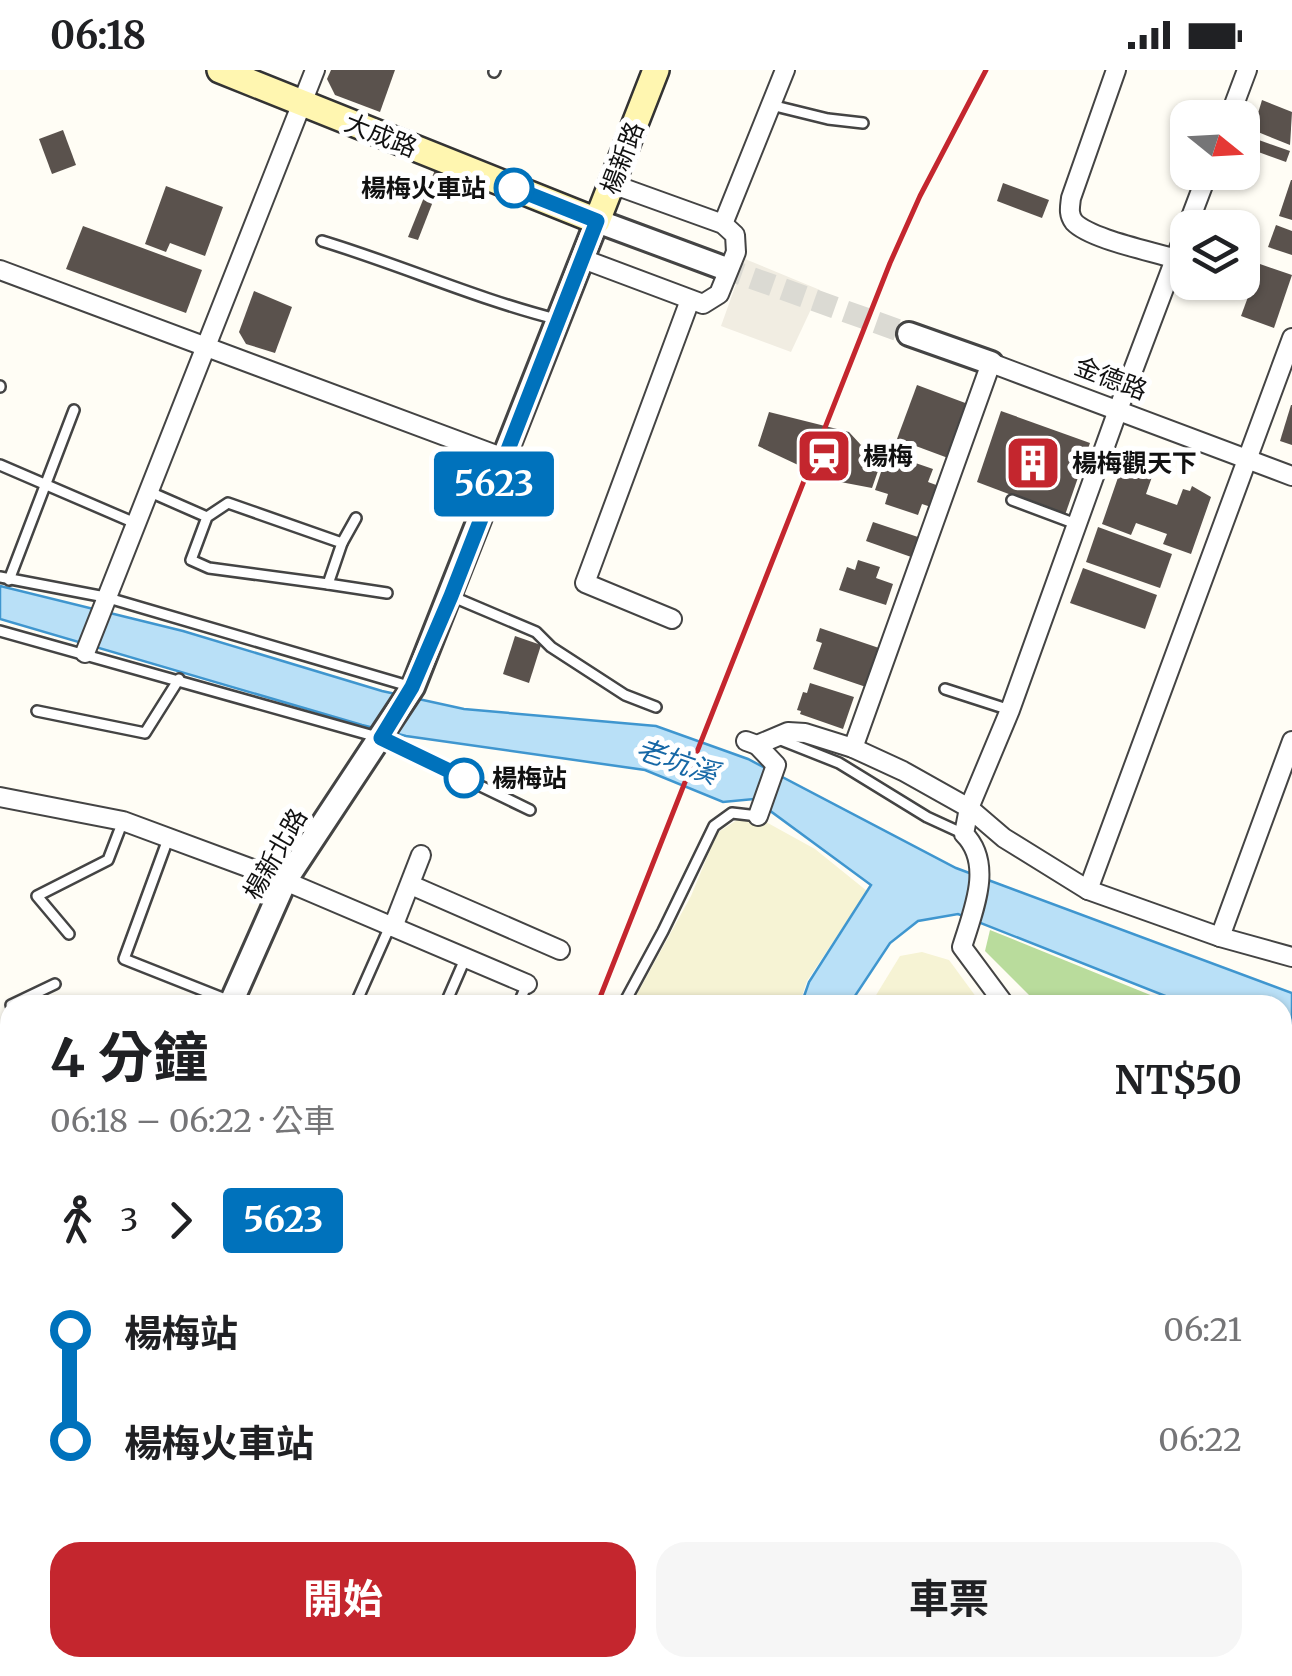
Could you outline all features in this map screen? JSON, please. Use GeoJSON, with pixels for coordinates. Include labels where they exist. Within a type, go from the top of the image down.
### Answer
{"type":"FeatureCollection","features":[{"type":"Feature","properties":{"kind":"main road","name":"大成路"},"geometry":{"type":"LineString","coordinates":[[220,70],[597,221]]}},
{"type":"Feature","properties":{"kind":"main road","name":"楊新路"},"geometry":{"type":"LineString","coordinates":[[597,221],[656,70]]}},
{"type":"Feature","properties":{"kind":"street"},"geometry":{"type":"LineString","coordinates":[[86,649],[316,70]]}},
{"type":"Feature","properties":{"kind":"street"},"geometry":{"type":"LineString","coordinates":[[723,224],[784,70]]}},
{"type":"Feature","properties":{"kind":"street"},"geometry":{"type":"LineString","coordinates":[[1116,70],[1070,198],[1069,213],[1075,223],[1091,232],[1170,256]]}},
{"type":"Feature","properties":{"kind":"street"},"geometry":{"type":"LineString","coordinates":[[1236,100],[1247,70]]}},
{"type":"Feature","properties":{"kind":"street"},"geometry":{"type":"LineString","coordinates":[[583,259],[703,304],[719,294],[736,252],[734,236],[723,224],[612,184]]}},
{"type":"Feature","properties":{"kind":"street"},"geometry":{"type":"LineString","coordinates":[[597,221],[721,267]]}},
{"type":"Feature","properties":{"kind":"street","name":"楊新路"},"geometry":{"type":"LineString","coordinates":[[411,689],[597,221]]}},
{"type":"Feature","properties":{"kind":"street"},"geometry":{"type":"LineString","coordinates":[[0,270],[504,458]]}},
{"type":"Feature","properties":{"kind":"street"},"geometry":{"type":"LineString","coordinates":[[998,995],[962,947],[982,868],[974,844],[964,834],[969,808],[1010,710],[1170,274]]}},
{"type":"Feature","properties":{"kind":"street"},"geometry":{"type":"LineString","coordinates":[[672,619],[586,583],[690,300]]}},
{"type":"Feature","properties":{"kind":"street","name":"金德路"},"geometry":{"type":"LineString","coordinates":[[909,334],[1292,476]]}},
{"type":"Feature","properties":{"kind":"street"},"geometry":{"type":"LineString","coordinates":[[1088,890],[1292,338]]}},
{"type":"Feature","properties":{"kind":"street"},"geometry":{"type":"LineString","coordinates":[[853,748],[991,363]]}},
{"type":"Feature","properties":{"kind":"street","name":"楊新北路"},"geometry":{"type":"LineString","coordinates":[[234,995],[285,881],[411,689]]}},
{"type":"Feature","properties":{"kind":"street"},"geometry":{"type":"LineString","coordinates":[[758,816],[776,765],[759,741],[805,732],[903,771],[969,808],[1004,838],[1088,890],[1220,938],[1292,957]]}},
{"type":"Feature","properties":{"kind":"street"},"geometry":{"type":"LineString","coordinates":[[1220,938],[1292,742]]}},
{"type":"Feature","properties":{"kind":"street"},"geometry":{"type":"LineString","coordinates":[[0,797],[123,821],[285,881],[527,984]]}},
{"type":"Feature","properties":{"kind":"street"},"geometry":{"type":"LineString","coordinates":[[392,926],[421,855]]}},
{"type":"Feature","properties":{"kind":"street"},"geometry":{"type":"LineString","coordinates":[[411,886],[560,950]]}},
{"type":"Feature","properties":{"kind":"lane"},"geometry":{"type":"LineString","coordinates":[[771,105],[863,123]]}},
{"type":"Feature","properties":{"kind":"lane"},"geometry":{"type":"LineString","coordinates":[[322,241],[557,320]]}},
{"type":"Feature","properties":{"kind":"lane"},"geometry":{"type":"LineString","coordinates":[[74,410],[5,578],[104,600],[411,689]]}},
{"type":"Feature","properties":{"kind":"lane"},"geometry":{"type":"LineString","coordinates":[[0,466],[134,523]]}},
{"type":"Feature","properties":{"kind":"lane"},"geometry":{"type":"LineString","coordinates":[[147,491],[207,517]]}},
{"type":"Feature","properties":{"kind":"lane"},"geometry":{"type":"LineString","coordinates":[[1012,500],[1079,525]]}},
{"type":"Feature","properties":{"kind":"lane"},"geometry":{"type":"LineString","coordinates":[[342,543],[228,502],[207,517],[190,560],[210,568],[388,594]]}},
{"type":"Feature","properties":{"kind":"lane"},"geometry":{"type":"LineString","coordinates":[[328,584],[342,543],[356,518]]}},
{"type":"Feature","properties":{"kind":"lane"},"geometry":{"type":"LineString","coordinates":[[451,596],[536,632],[551,647],[625,694],[656,707]]}},
{"type":"Feature","properties":{"kind":"lane"},"geometry":{"type":"LineString","coordinates":[[0,632],[86,649],[381,738],[530,810]]}},
{"type":"Feature","properties":{"kind":"lane"},"geometry":{"type":"LineString","coordinates":[[37,712],[145,733],[179,680]]}},
{"type":"Feature","properties":{"kind":"lane"},"geometry":{"type":"LineString","coordinates":[[945,689],[1010,710]]}},
{"type":"Feature","properties":{"kind":"lane"},"geometry":{"type":"LineString","coordinates":[[759,741],[839,763],[927,818],[964,834]]}},
{"type":"Feature","properties":{"kind":"lane"},"geometry":{"type":"LineString","coordinates":[[628,995],[714,826],[732,813],[758,816]]}},
{"type":"Feature","properties":{"kind":"lane"},"geometry":{"type":"LineString","coordinates":[[69,934],[37,896],[108,860],[123,821]]}},
{"type":"Feature","properties":{"kind":"lane"},"geometry":{"type":"LineString","coordinates":[[168,839],[124,959],[211,995]]}},
{"type":"Feature","properties":{"kind":"lane"},"geometry":{"type":"LineString","coordinates":[[360,995],[392,926]]}},
{"type":"Feature","properties":{"kind":"lane"},"geometry":{"type":"LineString","coordinates":[[449,995],[465,959]]}},
{"type":"Feature","properties":{"kind":"lane"},"geometry":{"type":"LineString","coordinates":[[31,995],[55,984]]}},
{"type":"Feature","properties":{"kind":"lane"},"geometry":{"type":"LineString","coordinates":[[522,995],[527,984]]}},
{"type":"Feature","properties":{"kind":"shaded area"},"geometry":{"type":"Polygon","coordinates":[[[745,259],[820,290],[791,352],[721,326],[745,259]]]}},
{"type":"Feature","properties":{"kind":"shaded area"},"geometry":{"type":"Polygon","coordinates":[[[737,820],[766,822],[815,849],[867,891],[807,981],[802,995],[637,995],[691,896],[717,833],[737,820]]]}},
{"type":"Feature","properties":{"kind":"shaded area"},"geometry":{"type":"Polygon","coordinates":[[[922,952],[949,960],[975,995],[876,995],[900,956],[922,952]]]}},
{"type":"Feature","properties":{"kind":"green space"},"geometry":{"type":"Polygon","coordinates":[[[990,930],[1150,995],[1029,995],[985,951],[990,930]]]}},
{"type":"Feature","properties":{"kind":"water","name":"老坑溪"},"geometry":{"type":"Polygon","coordinates":[[[0,586],[183,631],[382,691],[464,709],[656,726],[748,759],[956,868],[1292,995],[1163,995],[958,914],[918,921],[890,943],[856,995],[804,995],[871,885],[754,799],[723,802],[645,770],[406,736],[0,619],[0,586]]]}},
{"type":"Feature","properties":{"kind":"building"},"geometry":{"type":"Polygon","coordinates":[[[331,70],[395,70],[380,112],[335,95],[327,79],[331,70]]]}},
{"type":"Feature","properties":{"kind":"building"},"geometry":{"type":"Polygon","coordinates":[[[1262,100],[1292,112],[1290,145],[1260,133],[1262,100]]]}},
{"type":"Feature","properties":{"kind":"building"},"geometry":{"type":"Polygon","coordinates":[[[63,130],[76,165],[52,174],[39,139],[63,130]]]}},
{"type":"Feature","properties":{"kind":"building"},"geometry":{"type":"Polygon","coordinates":[[[1260,140],[1290,151],[1286,162],[1260,153],[1260,140]]]}},
{"type":"Feature","properties":{"kind":"building"},"geometry":{"type":"Polygon","coordinates":[[[437,165],[446,168],[418,240],[408,237],[437,165]]]}},
{"type":"Feature","properties":{"kind":"building"},"geometry":{"type":"Polygon","coordinates":[[[1292,180],[1292,220],[1279,216],[1292,180]]]}},
{"type":"Feature","properties":{"kind":"building"},"geometry":{"type":"Polygon","coordinates":[[[1003,183],[1049,200],[1042,218],[997,201],[1003,183]]]}},
{"type":"Feature","properties":{"kind":"building"},"geometry":{"type":"Polygon","coordinates":[[[166,186],[223,207],[205,256],[170,243],[166,252],[145,244],[166,186]]]}},
{"type":"Feature","properties":{"kind":"building"},"geometry":{"type":"Polygon","coordinates":[[[1276,225],[1292,231],[1292,255],[1268,247],[1276,225]]]}},
{"type":"Feature","properties":{"kind":"building"},"geometry":{"type":"Polygon","coordinates":[[[83,226],[202,270],[186,313],[66,269],[83,226]]]}},
{"type":"Feature","properties":{"kind":"building"},"geometry":{"type":"Polygon","coordinates":[[[1260,264],[1292,275],[1274,328],[1241,316],[1247,300],[1260,300],[1260,264]]]}},
{"type":"Feature","properties":{"kind":"building"},"geometry":{"type":"Polygon","coordinates":[[[254,291],[292,307],[275,353],[246,344],[239,332],[254,291]]]}},
{"type":"Feature","properties":{"kind":"building"},"geometry":{"type":"Polygon","coordinates":[[[917,385],[968,404],[948,458],[897,439],[917,385]]]}},
{"type":"Feature","properties":{"kind":"building"},"geometry":{"type":"Polygon","coordinates":[[[1292,405],[1292,445],[1280,441],[1292,405]]]}},
{"type":"Feature","properties":{"kind":"building","name":"楊梅觀天下"},"geometry":{"type":"Polygon","coordinates":[[[1001,411],[1090,443],[1065,515],[977,482],[1001,411]]]}},
{"type":"Feature","properties":{"kind":"building"},"geometry":{"type":"Polygon","coordinates":[[[769,412],[849,432],[861,445],[871,444],[884,454],[872,488],[830,480],[758,446],[769,412]]]}},
{"type":"Feature","properties":{"kind":"building"},"geometry":{"type":"Polygon","coordinates":[[[898,457],[933,469],[928,482],[939,486],[931,507],[922,504],[918,515],[885,504],[888,494],[875,490],[884,463],[895,467],[898,457]]]}},
{"type":"Feature","properties":{"kind":"building"},"geometry":{"type":"Polygon","coordinates":[[[1123,463],[1153,474],[1146,494],[1177,505],[1183,489],[1190,491],[1192,486],[1211,497],[1191,554],[1163,544],[1167,534],[1136,523],[1131,535],[1102,524],[1123,463]]]}},
{"type":"Feature","properties":{"kind":"building"},"geometry":{"type":"Polygon","coordinates":[[[873,522],[921,538],[914,558],[866,541],[873,522]]]}},
{"type":"Feature","properties":{"kind":"building"},"geometry":{"type":"Polygon","coordinates":[[[1098,527],[1172,554],[1160,588],[1086,562],[1098,527]]]}},
{"type":"Feature","properties":{"kind":"building"},"geometry":{"type":"Polygon","coordinates":[[[858,560],[880,567],[876,578],[893,584],[886,605],[839,590],[847,567],[855,570],[858,560]]]}},
{"type":"Feature","properties":{"kind":"building"},"geometry":{"type":"Polygon","coordinates":[[[1083,568],[1157,595],[1145,629],[1070,603],[1083,568]]]}},
{"type":"Feature","properties":{"kind":"building"},"geometry":{"type":"Polygon","coordinates":[[[820,628],[879,648],[866,687],[813,669],[822,643],[816,641],[820,628]]]}},
{"type":"Feature","properties":{"kind":"building"},"geometry":{"type":"Polygon","coordinates":[[[515,636],[541,645],[529,683],[503,674],[515,636]]]}},
{"type":"Feature","properties":{"kind":"building"},"geometry":{"type":"Polygon","coordinates":[[[810,683],[854,697],[843,729],[797,710],[810,683]]]}},
{"type":"Feature","properties":{"kind":"tunnel"},"geometry":{"type":"LineString","coordinates":[[721,267],[909,334]]}},
{"type":"Feature","properties":{"kind":"railway"},"geometry":{"type":"LineString","coordinates":[[601,995],[890,263],[986,70]]}},
{"type":"Feature","properties":{"kind":"bus line","name":"5623"},"geometry":{"type":"LineString","coordinates":[[464,778],[381,738],[412,687],[451,596],[597,221],[514,188]]}},
{"type":"Feature","properties":{"kind":"place","name":"楊梅火車站"},"geometry":{"type":"Point","coordinates":[514,188]}},
{"type":"Feature","properties":{"kind":"place","name":"楊梅"},"geometry":{"type":"Point","coordinates":[824,456]}},
{"type":"Feature","properties":{"kind":"place","name":"楊梅觀天下"},"geometry":{"type":"Point","coordinates":[1033,463]}},
{"type":"Feature","properties":{"kind":"place","name":"楊梅站"},"geometry":{"type":"Point","coordinates":[464,778]}}]}
